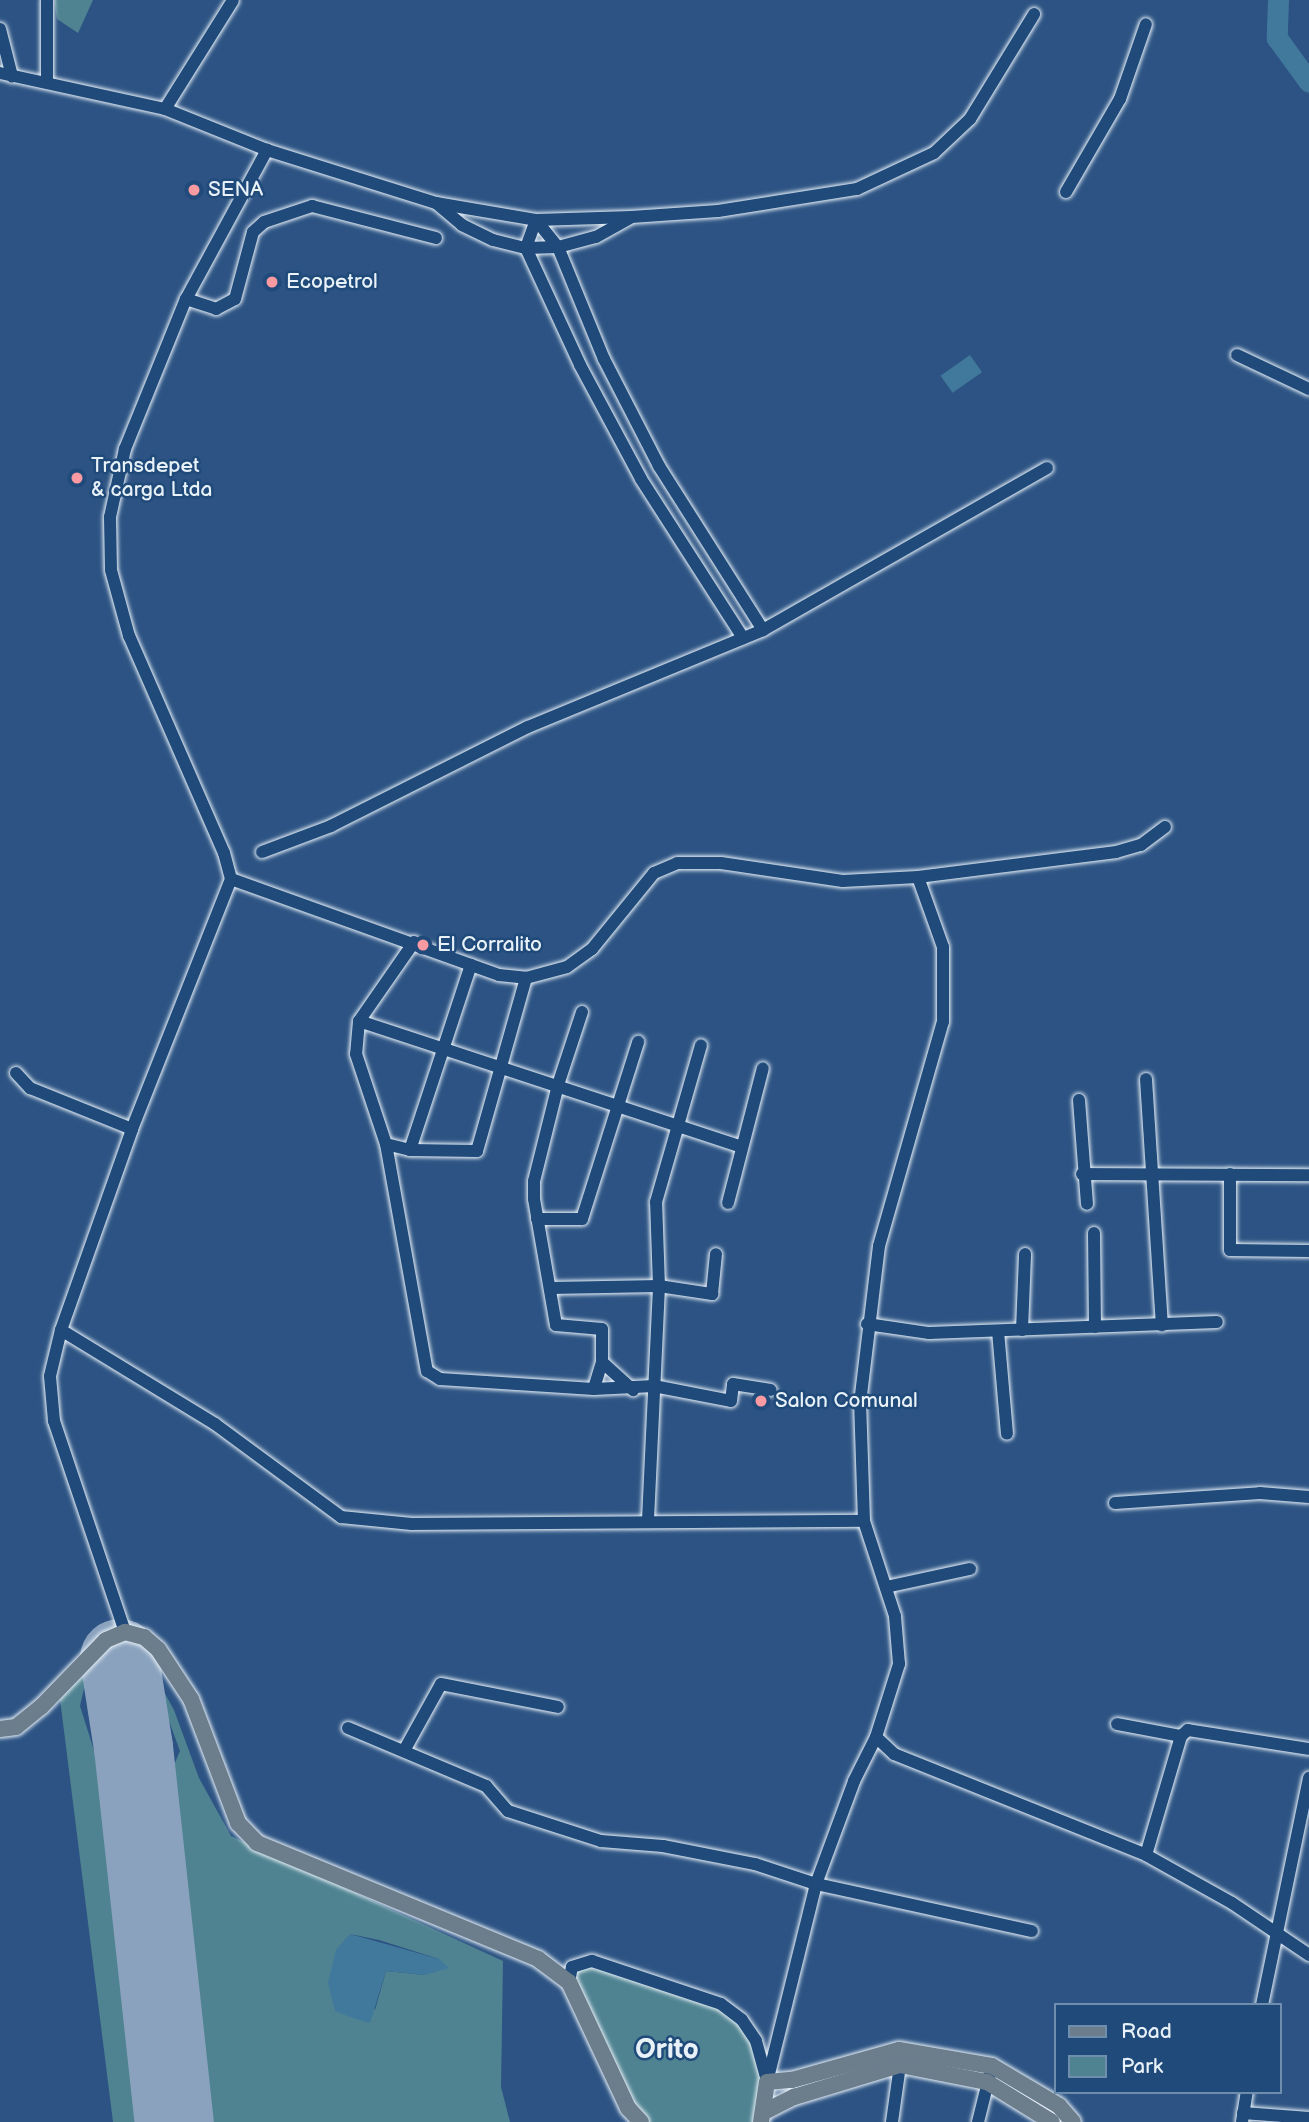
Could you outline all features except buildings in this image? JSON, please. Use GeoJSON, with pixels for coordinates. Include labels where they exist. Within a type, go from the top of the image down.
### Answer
{"type":"FeatureCollection","features":[{"type":"Feature","properties":{"kind":"main road"},"geometry":{"type":"LineString","coordinates":[[0,1729],[16,1727],[69,1681],[106,1640],[125,1632],[159,1649],[191,1699],[234,1814],[257,1843],[538,1959],[569,1982],[628,2109],[641,2122]]}},
{"type":"Feature","properties":{"kind":"main road"},"geometry":{"type":"LineString","coordinates":[[762,2117],[767,2082],[792,2080],[899,2050],[989,2074],[1059,2106],[1073,2122]]}},
{"type":"Feature","properties":{"kind":"main road"},"geometry":{"type":"LineString","coordinates":[[762,2117],[794,2096],[900,2065],[989,2074],[1052,2122]]}},
{"type":"Feature","properties":{"kind":"street"},"geometry":{"type":"LineString","coordinates":[[47,0],[47,82]]}},
{"type":"Feature","properties":{"kind":"street"},"geometry":{"type":"LineString","coordinates":[[165,108],[233,0]]}},
{"type":"Feature","properties":{"kind":"street"},"geometry":{"type":"LineString","coordinates":[[0,29],[6,75],[165,108],[267,150],[436,203],[536,220],[718,211],[857,189],[934,153],[970,119],[1034,14]]}},
{"type":"Feature","properties":{"kind":"street"},"geometry":{"type":"LineString","coordinates":[[1066,192],[1120,99],[1146,24]]}},
{"type":"Feature","properties":{"kind":"street"},"geometry":{"type":"LineString","coordinates":[[125,1632],[54,1421],[50,1376],[61,1330],[132,1129],[231,879],[224,853],[130,636],[111,570],[110,517],[125,449],[186,299],[267,150]]}},
{"type":"Feature","properties":{"kind":"street"},"geometry":{"type":"LineString","coordinates":[[436,203],[482,235],[526,247],[558,247],[596,237],[631,217]]}},
{"type":"Feature","properties":{"kind":"street"},"geometry":{"type":"LineString","coordinates":[[186,299],[216,309],[235,299],[253,232],[264,222],[312,206],[436,238]]}},
{"type":"Feature","properties":{"kind":"street"},"geometry":{"type":"LineString","coordinates":[[536,220],[558,247],[604,359],[659,466],[763,630]]}},
{"type":"Feature","properties":{"kind":"street"},"geometry":{"type":"LineString","coordinates":[[536,220],[526,247],[580,365],[641,479],[743,638]]}},
{"type":"Feature","properties":{"kind":"street"},"geometry":{"type":"LineString","coordinates":[[1237,355],[1309,389]]}},
{"type":"Feature","properties":{"kind":"street"},"geometry":{"type":"LineString","coordinates":[[641,479],[659,466]]}},
{"type":"Feature","properties":{"kind":"street"},"geometry":{"type":"LineString","coordinates":[[262,852],[331,826],[528,727],[763,630],[1046,468]]}},
{"type":"Feature","properties":{"kind":"street"},"geometry":{"type":"LineString","coordinates":[[231,879],[414,942],[471,965],[526,978],[567,967],[592,949],[654,873],[677,863],[721,863],[843,881],[918,877],[1116,852],[1141,845],[1165,827]]}},
{"type":"Feature","properties":{"kind":"street"},"geometry":{"type":"LineString","coordinates":[[767,2082],[816,1884],[854,1781],[876,1737],[899,1664],[895,1616],[864,1521],[860,1403],[867,1324],[879,1246],[943,1022],[943,947],[918,877]]}},
{"type":"Feature","properties":{"kind":"street"},"geometry":{"type":"LineString","coordinates":[[414,942],[359,1021],[356,1054],[386,1144],[427,1371],[440,1379],[594,1389],[633,1390],[654,1386],[731,1401],[733,1384],[771,1390]]}},
{"type":"Feature","properties":{"kind":"street"},"geometry":{"type":"LineString","coordinates":[[410,1150],[446,1048],[471,965]]}},
{"type":"Feature","properties":{"kind":"street"},"geometry":{"type":"LineString","coordinates":[[386,1144],[410,1150],[477,1151],[526,978]]}},
{"type":"Feature","properties":{"kind":"street"},"geometry":{"type":"LineString","coordinates":[[582,1012],[558,1085],[534,1181],[537,1219],[556,1325],[602,1329],[602,1362],[594,1389]]}},
{"type":"Feature","properties":{"kind":"street"},"geometry":{"type":"LineString","coordinates":[[359,1021],[446,1048],[499,1069],[558,1085],[674,1127],[739,1146]]}},
{"type":"Feature","properties":{"kind":"street"},"geometry":{"type":"LineString","coordinates":[[537,1219],[582,1219],[638,1042]]}},
{"type":"Feature","properties":{"kind":"street"},"geometry":{"type":"LineString","coordinates":[[648,1520],[659,1286],[656,1202],[674,1127],[701,1045]]}},
{"type":"Feature","properties":{"kind":"street"},"geometry":{"type":"LineString","coordinates":[[728,1203],[739,1146],[763,1068]]}},
{"type":"Feature","properties":{"kind":"street"},"geometry":{"type":"LineString","coordinates":[[16,1073],[30,1088],[132,1129]]}},
{"type":"Feature","properties":{"kind":"street"},"geometry":{"type":"LineString","coordinates":[[1146,1079],[1162,1325]]}},
{"type":"Feature","properties":{"kind":"street"},"geometry":{"type":"LineString","coordinates":[[1079,1100],[1082,1174],[1087,1204]]}},
{"type":"Feature","properties":{"kind":"street"},"geometry":{"type":"LineString","coordinates":[[1082,1174],[1151,1172],[1309,1175]]}},
{"type":"Feature","properties":{"kind":"street"},"geometry":{"type":"LineString","coordinates":[[1230,1174],[1230,1250],[1309,1251]]}},
{"type":"Feature","properties":{"kind":"street"},"geometry":{"type":"LineString","coordinates":[[1094,1233],[1095,1327]]}},
{"type":"Feature","properties":{"kind":"street"},"geometry":{"type":"LineString","coordinates":[[551,1288],[659,1286],[712,1294],[716,1254]]}},
{"type":"Feature","properties":{"kind":"street"},"geometry":{"type":"LineString","coordinates":[[1022,1330],[1024,1254]]}},
{"type":"Feature","properties":{"kind":"street"},"geometry":{"type":"LineString","coordinates":[[867,1324],[929,1333],[1217,1322]]}},
{"type":"Feature","properties":{"kind":"street"},"geometry":{"type":"LineString","coordinates":[[61,1330],[215,1424],[341,1517],[412,1524],[648,1520],[864,1521]]}},
{"type":"Feature","properties":{"kind":"street"},"geometry":{"type":"LineString","coordinates":[[998,1331],[1007,1434]]}},
{"type":"Feature","properties":{"kind":"street"},"geometry":{"type":"LineString","coordinates":[[602,1362],[633,1390]]}},
{"type":"Feature","properties":{"kind":"street"},"geometry":{"type":"LineString","coordinates":[[1115,1503],[1260,1493],[1309,1497]]}},
{"type":"Feature","properties":{"kind":"street"},"geometry":{"type":"LineString","coordinates":[[886,1587],[970,1569]]}},
{"type":"Feature","properties":{"kind":"street"},"geometry":{"type":"LineString","coordinates":[[405,1749],[440,1684],[558,1707]]}},
{"type":"Feature","properties":{"kind":"street"},"geometry":{"type":"LineString","coordinates":[[1117,1724],[1181,1736]]}},
{"type":"Feature","properties":{"kind":"street"},"geometry":{"type":"LineString","coordinates":[[348,1728],[405,1749],[486,1786],[508,1811],[601,1841],[663,1846],[755,1864],[816,1884],[1032,1931]]}},
{"type":"Feature","properties":{"kind":"street"},"geometry":{"type":"LineString","coordinates":[[1146,1855],[1181,1736],[1188,1730],[1309,1749]]}},
{"type":"Feature","properties":{"kind":"street"},"geometry":{"type":"LineString","coordinates":[[876,1737],[894,1754],[1146,1855],[1275,1931],[1309,1955]]}},
{"type":"Feature","properties":{"kind":"street"},"geometry":{"type":"LineString","coordinates":[[1262,2003],[1275,1931],[1309,1778]]}},
{"type":"Feature","properties":{"kind":"street"},"geometry":{"type":"LineString","coordinates":[[569,1982],[572,1967],[592,1961],[722,2004],[742,2020],[756,2041],[767,2082]]}},
{"type":"Feature","properties":{"kind":"street"},"geometry":{"type":"LineString","coordinates":[[892,2122],[900,2065]]}},
{"type":"Feature","properties":{"kind":"street"},"geometry":{"type":"LineString","coordinates":[[978,2122],[989,2074]]}},
{"type":"Feature","properties":{"kind":"street"},"geometry":{"type":"LineString","coordinates":[[1247,2094],[1243,2118],[1309,2118]]}},
{"type":"Feature","properties":{"kind":"green space"},"geometry":{"type":"Polygon","coordinates":[[[54,0],[93,0],[78,33],[57,19],[54,0]]]}},
{"type":"Feature","properties":{"kind":"green space"},"geometry":{"type":"Polygon","coordinates":[[[104,1649],[121,1649],[142,1659],[174,1710],[199,1778],[231,1836],[503,1961],[501,2087],[510,2122],[197,2122],[158,1802],[180,1751],[156,1685],[131,1656],[110,1652],[85,1684],[80,1706],[114,1814],[152,2122],[113,2122],[60,1699],[104,1649]],[[350,1934],[375,2010],[386,1971],[425,1975],[439,1959],[350,1934]]]}},
{"type":"Feature","properties":{"kind":"green space"},"geometry":{"type":"Polygon","coordinates":[[[592,1961],[721,2004],[742,2020],[767,2082],[761,2122],[641,2122],[569,1982],[572,1967],[592,1961]]]}},
{"type":"Feature","properties":{"kind":"water"},"geometry":{"type":"Polygon","coordinates":[[[970,355],[982,372],[953,393],[941,376],[970,355]]]}},
{"type":"Feature","properties":{"kind":"water"},"geometry":{"type":"Polygon","coordinates":[[[350,1934],[439,1959],[449,1968],[425,1975],[386,1971],[370,2023],[353,2018],[335,2011],[328,1983],[336,1950],[350,1934]]]}},
{"type":"Feature","properties":{"kind":"waterway"},"geometry":{"type":"LineString","coordinates":[[1278,0],[1277,38],[1309,82]]}},
{"type":"Feature","properties":{"kind":"runway"},"geometry":{"type":"LineString","coordinates":[[119,1658],[133,1747],[174,2122]]}},
{"type":"Feature","properties":{"kind":"place","name":"SENA"},"geometry":{"type":"Point","coordinates":[194,190]}},
{"type":"Feature","properties":{"kind":"place","name":"Ecopetrol"},"geometry":{"type":"Point","coordinates":[272,282]}},
{"type":"Feature","properties":{"kind":"place","name":"Transdepet & carga Ltda"},"geometry":{"type":"Point","coordinates":[77,478]}},
{"type":"Feature","properties":{"kind":"place","name":"El Corralito"},"geometry":{"type":"Point","coordinates":[423,945]}},
{"type":"Feature","properties":{"kind":"place","name":"Salon Comunal"},"geometry":{"type":"Point","coordinates":[761,1401]}},
{"type":"Feature","properties":{"kind":"district","name":"Orito"},"geometry":{"type":"Point","coordinates":[667,2050]}}]}
